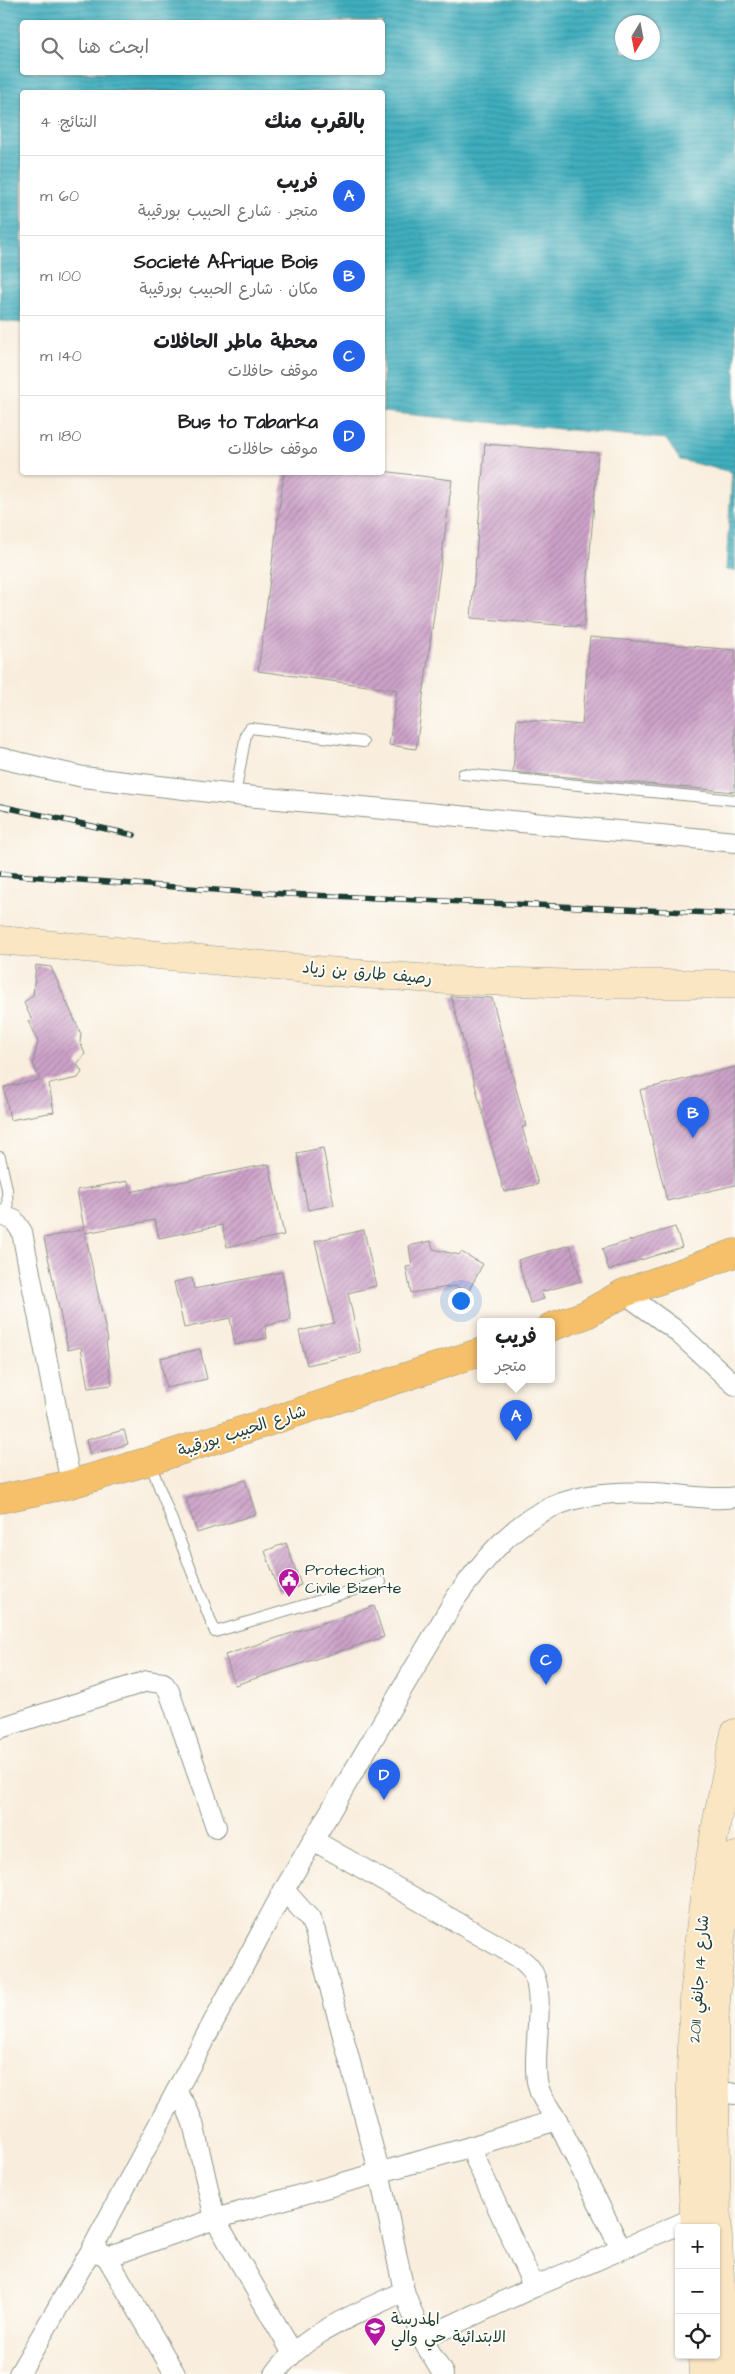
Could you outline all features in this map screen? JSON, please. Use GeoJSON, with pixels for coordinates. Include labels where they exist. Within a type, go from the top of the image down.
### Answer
{"type":"FeatureCollection","features":[{"type":"Feature","properties":{"kind":"main road","name":"رصيف طارق بن زياد"},"geometry":{"type":"LineString","coordinates":[[0,940],[428,978],[584,984],[735,984]]}},
{"type":"Feature","properties":{"kind":"main road"},"geometry":{"type":"LineString","coordinates":[[555,1326],[632,1299],[735,1253]]}},
{"type":"Feature","properties":{"kind":"main road"},"geometry":{"type":"LineString","coordinates":[[632,1299],[677,1294],[735,1272]]}},
{"type":"Feature","properties":{"kind":"main road","name":"شارع الحبيب بورقيبة"},"geometry":{"type":"LineString","coordinates":[[0,1499],[71,1484],[477,1353]]}},
{"type":"Feature","properties":{"kind":"main road","name":"شارع 14 جانفي 2011"},"geometry":{"type":"LineString","coordinates":[[725,2374],[724,2093],[718,1965],[728,1848],[728,1803],[735,1733]]}},
{"type":"Feature","properties":{"kind":"main road","name":"شارع 14 جانفي 2011"},"geometry":{"type":"LineString","coordinates":[[694,2223],[692,2093],[695,1994],[700,1933],[728,1848]]}},
{"type":"Feature","properties":{"kind":"main road"},"geometry":{"type":"LineString","coordinates":[[702,2359],[703,2374]]}},
{"type":"Feature","properties":{"kind":"street"},"geometry":{"type":"LineString","coordinates":[[0,758],[83,777],[235,796],[735,842]]}},
{"type":"Feature","properties":{"kind":"street"},"geometry":{"type":"LineString","coordinates":[[4,1215],[14,1220],[22,1232],[71,1484]]}},
{"type":"Feature","properties":{"kind":"street"},"geometry":{"type":"LineString","coordinates":[[632,1299],[674,1329],[735,1385]]}},
{"type":"Feature","properties":{"kind":"street"},"geometry":{"type":"LineString","coordinates":[[19,2374],[100,2253],[176,2093],[284,1890],[455,1599],[485,1558],[506,1536],[528,1520],[550,1508],[575,1498],[602,1493],[626,1492],[734,1498]]}},
{"type":"Feature","properties":{"kind":"street"},"geometry":{"type":"LineString","coordinates":[[0,1728],[147,1681],[163,1683],[169,1691],[216,1827]]}},
{"type":"Feature","properties":{"kind":"street"},"geometry":{"type":"LineString","coordinates":[[314,1840],[518,1957],[530,1967],[535,1978],[538,1998],[537,2084],[621,2249]]}},
{"type":"Feature","properties":{"kind":"street"},"geometry":{"type":"LineString","coordinates":[[284,1890],[310,1919],[316,1931],[379,2171],[404,2291],[422,2339],[443,2374]]}},
{"type":"Feature","properties":{"kind":"street"},"geometry":{"type":"LineString","coordinates":[[176,2093],[186,2106],[193,2123],[215,2219],[292,2352]]}},
{"type":"Feature","properties":{"kind":"street"},"geometry":{"type":"LineString","coordinates":[[100,2253],[379,2171],[470,2147],[557,2120]]}},
{"type":"Feature","properties":{"kind":"street"},"geometry":{"type":"LineString","coordinates":[[470,2147],[534,2287]]}},
{"type":"Feature","properties":{"kind":"street"},"geometry":{"type":"LineString","coordinates":[[422,2339],[621,2249],[694,2223]]}},
{"type":"Feature","properties":{"kind":"street"},"geometry":{"type":"LineString","coordinates":[[100,2253],[175,2374]]}},
{"type":"Feature","properties":{"kind":"street"},"geometry":{"type":"LineString","coordinates":[[274,2374],[292,2352],[343,2322],[404,2291]]}},
{"type":"Feature","properties":{"kind":"lane"},"geometry":{"type":"LineString","coordinates":[[235,796],[246,734],[250,728],[364,742]]}},
{"type":"Feature","properties":{"kind":"lane"},"geometry":{"type":"LineString","coordinates":[[463,774],[735,800]]}},
{"type":"Feature","properties":{"kind":"lane"},"geometry":{"type":"LineString","coordinates":[[0,1157],[7,1189],[4,1215]]}},
{"type":"Feature","properties":{"kind":"lane"},"geometry":{"type":"LineString","coordinates":[[149,1460],[215,1632],[381,1582]]}},
{"type":"Feature","properties":{"kind":"water"},"geometry":{"type":"Polygon","coordinates":[[[0,0],[735,0],[735,571],[726,570],[732,472],[680,460],[666,439],[385,412],[385,90],[20,90],[20,323],[0,321],[0,0]]]}},
{"type":"Feature","properties":{"kind":"building"},"geometry":{"type":"Polygon","coordinates":[[[485,444],[598,453],[584,627],[471,618],[485,444]]]}},
{"type":"Feature","properties":{"kind":"building"},"geometry":{"type":"Polygon","coordinates":[[[385,471],[452,480],[416,749],[389,745],[397,690],[258,671],[284,475],[385,475],[385,471]]]}},
{"type":"Feature","properties":{"kind":"building"},"geometry":{"type":"Polygon","coordinates":[[[590,637],[735,650],[735,792],[513,772],[517,719],[582,725],[590,637]]]}},
{"type":"Feature","properties":{"kind":"building"},"geometry":{"type":"Polygon","coordinates":[[[36,965],[51,967],[81,1034],[80,1042],[85,1054],[77,1064],[82,1072],[78,1078],[49,1084],[54,1112],[10,1120],[4,1087],[40,1080],[33,1063],[38,1042],[28,1021],[32,1020],[24,1003],[33,995],[36,965]]]}},
{"type":"Feature","properties":{"kind":"building"},"geometry":{"type":"Polygon","coordinates":[[[451,996],[492,998],[526,1126],[522,1127],[538,1184],[504,1192],[451,996]]]}},
{"type":"Feature","properties":{"kind":"building"},"geometry":{"type":"Polygon","coordinates":[[[735,1067],[735,1185],[667,1201],[640,1090],[735,1067]]]}},
{"type":"Feature","properties":{"kind":"building"},"geometry":{"type":"Polygon","coordinates":[[[323,1148],[334,1205],[308,1210],[297,1153],[323,1148]]]}},
{"type":"Feature","properties":{"kind":"building"},"geometry":{"type":"Polygon","coordinates":[[[269,1164],[284,1235],[227,1247],[222,1225],[159,1238],[155,1220],[85,1233],[108,1341],[106,1342],[112,1385],[88,1388],[81,1347],[68,1350],[44,1238],[84,1229],[77,1190],[128,1181],[130,1192],[269,1164]]]}},
{"type":"Feature","properties":{"kind":"building"},"geometry":{"type":"Polygon","coordinates":[[[675,1227],[682,1247],[609,1270],[602,1249],[675,1227]]]}},
{"type":"Feature","properties":{"kind":"building"},"geometry":{"type":"Polygon","coordinates":[[[364,1230],[376,1286],[348,1293],[361,1353],[307,1365],[299,1331],[334,1323],[315,1241],[364,1230]]]}},
{"type":"Feature","properties":{"kind":"building"},"geometry":{"type":"Polygon","coordinates":[[[431,1241],[433,1249],[459,1255],[461,1252],[483,1264],[468,1292],[455,1286],[411,1293],[406,1267],[412,1266],[409,1246],[431,1241]]]}},
{"type":"Feature","properties":{"kind":"building"},"geometry":{"type":"Polygon","coordinates":[[[570,1245],[581,1281],[541,1292],[544,1299],[530,1303],[518,1260],[570,1245]]]}},
{"type":"Feature","properties":{"kind":"building"},"geometry":{"type":"Polygon","coordinates":[[[282,1272],[291,1320],[265,1326],[267,1338],[235,1345],[230,1318],[184,1328],[174,1282],[192,1278],[194,1289],[282,1272]]]}},
{"type":"Feature","properties":{"kind":"building"},"geometry":{"type":"Polygon","coordinates":[[[200,1349],[207,1379],[166,1388],[160,1358],[200,1349]]]}},
{"type":"Feature","properties":{"kind":"building"},"geometry":{"type":"Polygon","coordinates":[[[124,1430],[128,1444],[90,1455],[86,1440],[124,1430]]]}},
{"type":"Feature","properties":{"kind":"building"},"geometry":{"type":"Polygon","coordinates":[[[245,1480],[256,1514],[197,1533],[186,1499],[245,1480]]]}},
{"type":"Feature","properties":{"kind":"building"},"geometry":{"type":"Polygon","coordinates":[[[286,1543],[301,1585],[280,1593],[265,1551],[286,1543]]]}},
{"type":"Feature","properties":{"kind":"building"},"geometry":{"type":"Polygon","coordinates":[[[374,1606],[384,1637],[235,1685],[225,1655],[374,1606]]]}},
{"type":"Feature","properties":{"kind":"railway"},"geometry":{"type":"LineString","coordinates":[[0,806],[134,835]]}},
{"type":"Feature","properties":{"kind":"railway"},"geometry":{"type":"LineString","coordinates":[[0,874],[242,892],[735,914]]}},
{"type":"Feature","properties":{"kind":"place","name":"Societé Afrique Bois"},"geometry":{"type":"Point","coordinates":[693,1138]}},
{"type":"Feature","properties":{"kind":"place","name":"فريب"},"geometry":{"type":"Point","coordinates":[516,1441]}},
{"type":"Feature","properties":{"kind":"place","name":"Protection Civile Bizerte"},"geometry":{"type":"Point","coordinates":[289,1598]}},
{"type":"Feature","properties":{"kind":"place","name":"محطة ماطر الحافلات"},"geometry":{"type":"Point","coordinates":[546,1685]}},
{"type":"Feature","properties":{"kind":"place","name":"Bus to Tabarka"},"geometry":{"type":"Point","coordinates":[384,1800]}},
{"type":"Feature","properties":{"kind":"place","name":"المدرسة الابتدائية حي والي"},"geometry":{"type":"Point","coordinates":[375,2347]}}]}
